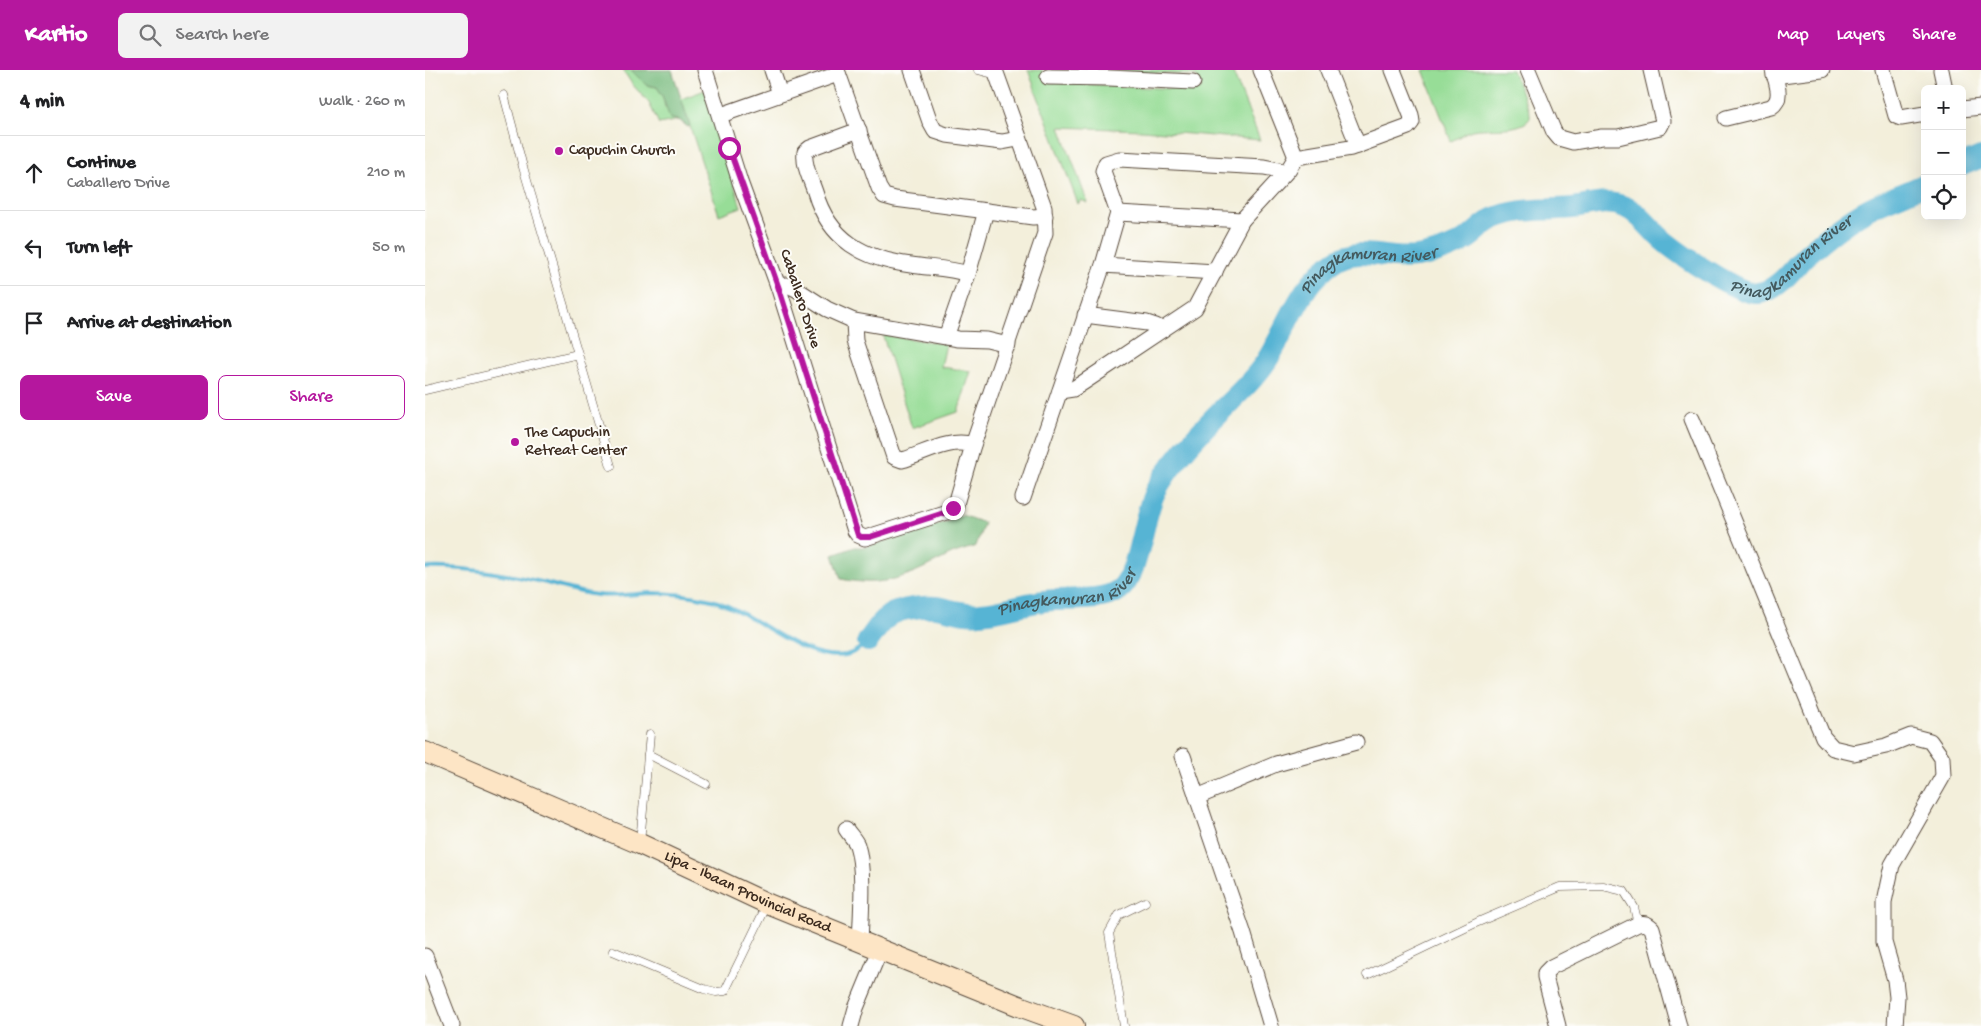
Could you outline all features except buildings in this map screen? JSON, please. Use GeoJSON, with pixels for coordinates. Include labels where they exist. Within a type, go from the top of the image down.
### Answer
{"type":"FeatureCollection","features":[{"type":"Feature","properties":{"kind":"main road","name":"Lipa - Ibaan Provincial Road"},"geometry":{"type":"LineString","coordinates":[[425,752],[640,844],[768,904],[1074,1026]]}},
{"type":"Feature","properties":{"kind":"street","name":"Caballero Drive"},"geometry":{"type":"LineString","coordinates":[[705,70],[721,115],[740,182],[778,286],[855,530],[861,537],[870,537],[947,512],[953,508],[973,445]]}},
{"type":"Feature","properties":{"kind":"street"},"geometry":{"type":"LineString","coordinates":[[772,70],[780,94]]}},
{"type":"Feature","properties":{"kind":"street"},"geometry":{"type":"LineString","coordinates":[[912,70],[929,122],[935,131],[947,136],[1002,142],[1018,139]]}},
{"type":"Feature","properties":{"kind":"street"},"geometry":{"type":"LineString","coordinates":[[1261,70],[1296,157]]}},
{"type":"Feature","properties":{"kind":"street"},"geometry":{"type":"LineString","coordinates":[[1328,70],[1358,146]]}},
{"type":"Feature","properties":{"kind":"street"},"geometry":{"type":"LineString","coordinates":[[1060,391],[1068,391],[1079,386],[1195,308],[1241,220],[1285,174],[1296,157],[1358,146],[1411,125],[1411,115],[1393,70]]}},
{"type":"Feature","properties":{"kind":"street"},"geometry":{"type":"LineString","coordinates":[[1528,70],[1554,132],[1559,138],[1573,142],[1602,137],[1619,137],[1660,127],[1663,121],[1651,70]]}},
{"type":"Feature","properties":{"kind":"street"},"geometry":{"type":"LineString","coordinates":[[1727,118],[1775,105],[1779,93],[1774,73],[1822,70]]}},
{"type":"Feature","properties":{"kind":"street"},"geometry":{"type":"LineString","coordinates":[[1883,70],[1896,116],[1901,118],[1921,115]]}},
{"type":"Feature","properties":{"kind":"street"},"geometry":{"type":"LineString","coordinates":[[1941,70],[1944,85]]}},
{"type":"Feature","properties":{"kind":"street"},"geometry":{"type":"LineString","coordinates":[[721,115],[837,72],[879,188],[884,196],[1033,217],[1045,216]]}},
{"type":"Feature","properties":{"kind":"street"},"geometry":{"type":"LineString","coordinates":[[854,321],[855,341],[894,457],[902,460],[955,442],[973,445],[1045,233],[1044,207],[1018,139],[996,73]]}},
{"type":"Feature","properties":{"kind":"street"},"geometry":{"type":"LineString","coordinates":[[1048,77],[1107,74],[1193,82]]}},
{"type":"Feature","properties":{"kind":"street"},"geometry":{"type":"LineString","coordinates":[[1966,109],[1981,107]]}},
{"type":"Feature","properties":{"kind":"street"},"geometry":{"type":"LineString","coordinates":[[859,130],[810,148],[805,152],[806,162],[817,198],[831,226],[847,242],[874,257],[889,261],[955,270],[968,274]]}},
{"type":"Feature","properties":{"kind":"street"},"geometry":{"type":"LineString","coordinates":[[1023,498],[1103,265],[1118,213],[1103,171],[1106,163],[1114,159],[1264,167],[1279,170],[1285,174]]}},
{"type":"Feature","properties":{"kind":"street"},"geometry":{"type":"LineString","coordinates":[[947,337],[986,211]]}},
{"type":"Feature","properties":{"kind":"street"},"geometry":{"type":"LineString","coordinates":[[1118,213],[1241,220]]}},
{"type":"Feature","properties":{"kind":"street"},"geometry":{"type":"LineString","coordinates":[[1103,265],[1215,272]]}},
{"type":"Feature","properties":{"kind":"street"},"geometry":{"type":"LineString","coordinates":[[778,286],[787,285],[796,289],[827,309],[854,321],[947,337],[987,340],[1008,345]]}},
{"type":"Feature","properties":{"kind":"street"},"geometry":{"type":"LineString","coordinates":[[1085,315],[1147,323],[1162,330]]}},
{"type":"Feature","properties":{"kind":"street"},"geometry":{"type":"LineString","coordinates":[[1692,419],[1823,737],[1833,748],[1854,753],[1886,746],[1911,736],[1930,741],[1942,758],[1943,776],[1892,865],[1884,902],[1884,942],[1895,980],[1897,997],[1895,1026]]}},
{"type":"Feature","properties":{"kind":"street"},"geometry":{"type":"LineString","coordinates":[[1197,797],[1277,764],[1356,742]]}},
{"type":"Feature","properties":{"kind":"street"},"geometry":{"type":"LineString","coordinates":[[1183,756],[1243,932],[1271,1026]]}},
{"type":"Feature","properties":{"kind":"street"},"geometry":{"type":"LineString","coordinates":[[846,829],[856,844],[858,856],[860,875],[860,942]]}},
{"type":"Feature","properties":{"kind":"street"},"geometry":{"type":"LineString","coordinates":[[1558,1026],[1545,973],[1551,967],[1637,924],[1648,924],[1651,928],[1679,1026]]}},
{"type":"Feature","properties":{"kind":"street"},"geometry":{"type":"LineString","coordinates":[[851,1026],[856,1008],[880,950]]}},
{"type":"Feature","properties":{"kind":"street"},"geometry":{"type":"LineString","coordinates":[[425,956],[446,1024]]}},
{"type":"Feature","properties":{"kind":"lane"},"geometry":{"type":"LineString","coordinates":[[978,70],[996,73]]}},
{"type":"Feature","properties":{"kind":"lane"},"geometry":{"type":"LineString","coordinates":[[504,95],[523,167],[611,466]]}},
{"type":"Feature","properties":{"kind":"lane"},"geometry":{"type":"LineString","coordinates":[[425,390],[578,354]]}},
{"type":"Feature","properties":{"kind":"lane"},"geometry":{"type":"LineString","coordinates":[[640,844],[650,734]]}},
{"type":"Feature","properties":{"kind":"lane"},"geometry":{"type":"LineString","coordinates":[[648,754],[706,784]]}},
{"type":"Feature","properties":{"kind":"lane"},"geometry":{"type":"LineString","coordinates":[[1367,975],[1478,922],[1560,887],[1603,886],[1624,891],[1633,907],[1637,924]]}},
{"type":"Feature","properties":{"kind":"lane"},"geometry":{"type":"LineString","coordinates":[[1124,1026],[1109,933],[1119,915],[1145,902]]}},
{"type":"Feature","properties":{"kind":"lane"},"geometry":{"type":"LineString","coordinates":[[613,951],[704,988],[716,992],[725,991],[768,904]]}},
{"type":"Feature","properties":{"kind":"green space"},"geometry":{"type":"Polygon","coordinates":[[[623,70],[631,70],[646,85],[657,87],[662,94],[665,107],[679,120],[659,124],[649,103],[632,84],[623,70]]]}},
{"type":"Feature","properties":{"kind":"green space"},"geometry":{"type":"Polygon","coordinates":[[[631,70],[672,70],[690,126],[688,127],[679,120],[670,119],[662,95],[657,87],[646,85],[631,70]]]}},
{"type":"Feature","properties":{"kind":"green space"},"geometry":{"type":"Polygon","coordinates":[[[1028,70],[1042,70],[1046,82],[1197,90],[1202,88],[1195,75],[1124,72],[1121,70],[1232,70],[1260,140],[1142,130],[1060,127],[1088,203],[1081,200],[1078,204],[1028,70]]]}},
{"type":"Feature","properties":{"kind":"green space"},"geometry":{"type":"Polygon","coordinates":[[[1423,70],[1512,70],[1530,113],[1530,118],[1520,125],[1512,127],[1472,130],[1451,141],[1423,70]]]}},
{"type":"Feature","properties":{"kind":"green space"},"geometry":{"type":"Polygon","coordinates":[[[705,90],[741,207],[719,215],[681,99],[705,90]]]}},
{"type":"Feature","properties":{"kind":"green space"},"geometry":{"type":"Polygon","coordinates":[[[884,335],[946,344],[941,367],[971,371],[958,412],[912,428],[884,335]]]}},
{"type":"Feature","properties":{"kind":"green space"},"geometry":{"type":"Polygon","coordinates":[[[962,515],[984,523],[976,546],[952,554],[918,571],[894,579],[870,582],[841,579],[833,555],[949,521],[962,515]]]}},
{"type":"Feature","properties":{"kind":"waterway","name":"Pinagkamuran River"},"geometry":{"type":"LineString","coordinates":[[1966,163],[1981,157]]}},
{"type":"Feature","properties":{"kind":"waterway","name":"Pinagkamuran River"},"geometry":{"type":"LineString","coordinates":[[868,641],[890,615],[908,609],[936,607],[961,612],[990,612],[1045,601],[1097,598],[1113,594],[1119,590],[1132,571],[1151,501],[1163,478],[1189,444],[1248,384],[1261,368],[1273,350],[1295,307],[1313,281],[1337,260],[1346,256],[1356,254],[1406,258],[1422,256],[1442,251],[1461,242],[1489,221],[1503,215],[1522,211],[1612,204],[1631,210],[1665,242],[1710,273],[1738,288],[1758,293],[1778,284],[1805,256],[1853,218],[1921,186]]}},
{"type":"Feature","properties":{"kind":"waterway"},"geometry":{"type":"LineString","coordinates":[[425,568],[454,568],[502,574],[597,595],[617,596],[657,593],[707,599],[724,604],[811,651],[829,655],[849,654],[858,650],[868,641]]}},
{"type":"Feature","properties":{"kind":"place","name":"Capuchin Church"},"geometry":{"type":"Point","coordinates":[559,151]}},
{"type":"Feature","properties":{"kind":"place","name":"The Capuchin Retreat Center"},"geometry":{"type":"Point","coordinates":[515,442]}},
{"type":"Feature","properties":{"kind":"route"},"geometry":{"type":"LineString","coordinates":[[729,148],[778,286],[858,535],[865,538],[870,537],[947,512],[953,508]]}}]}
